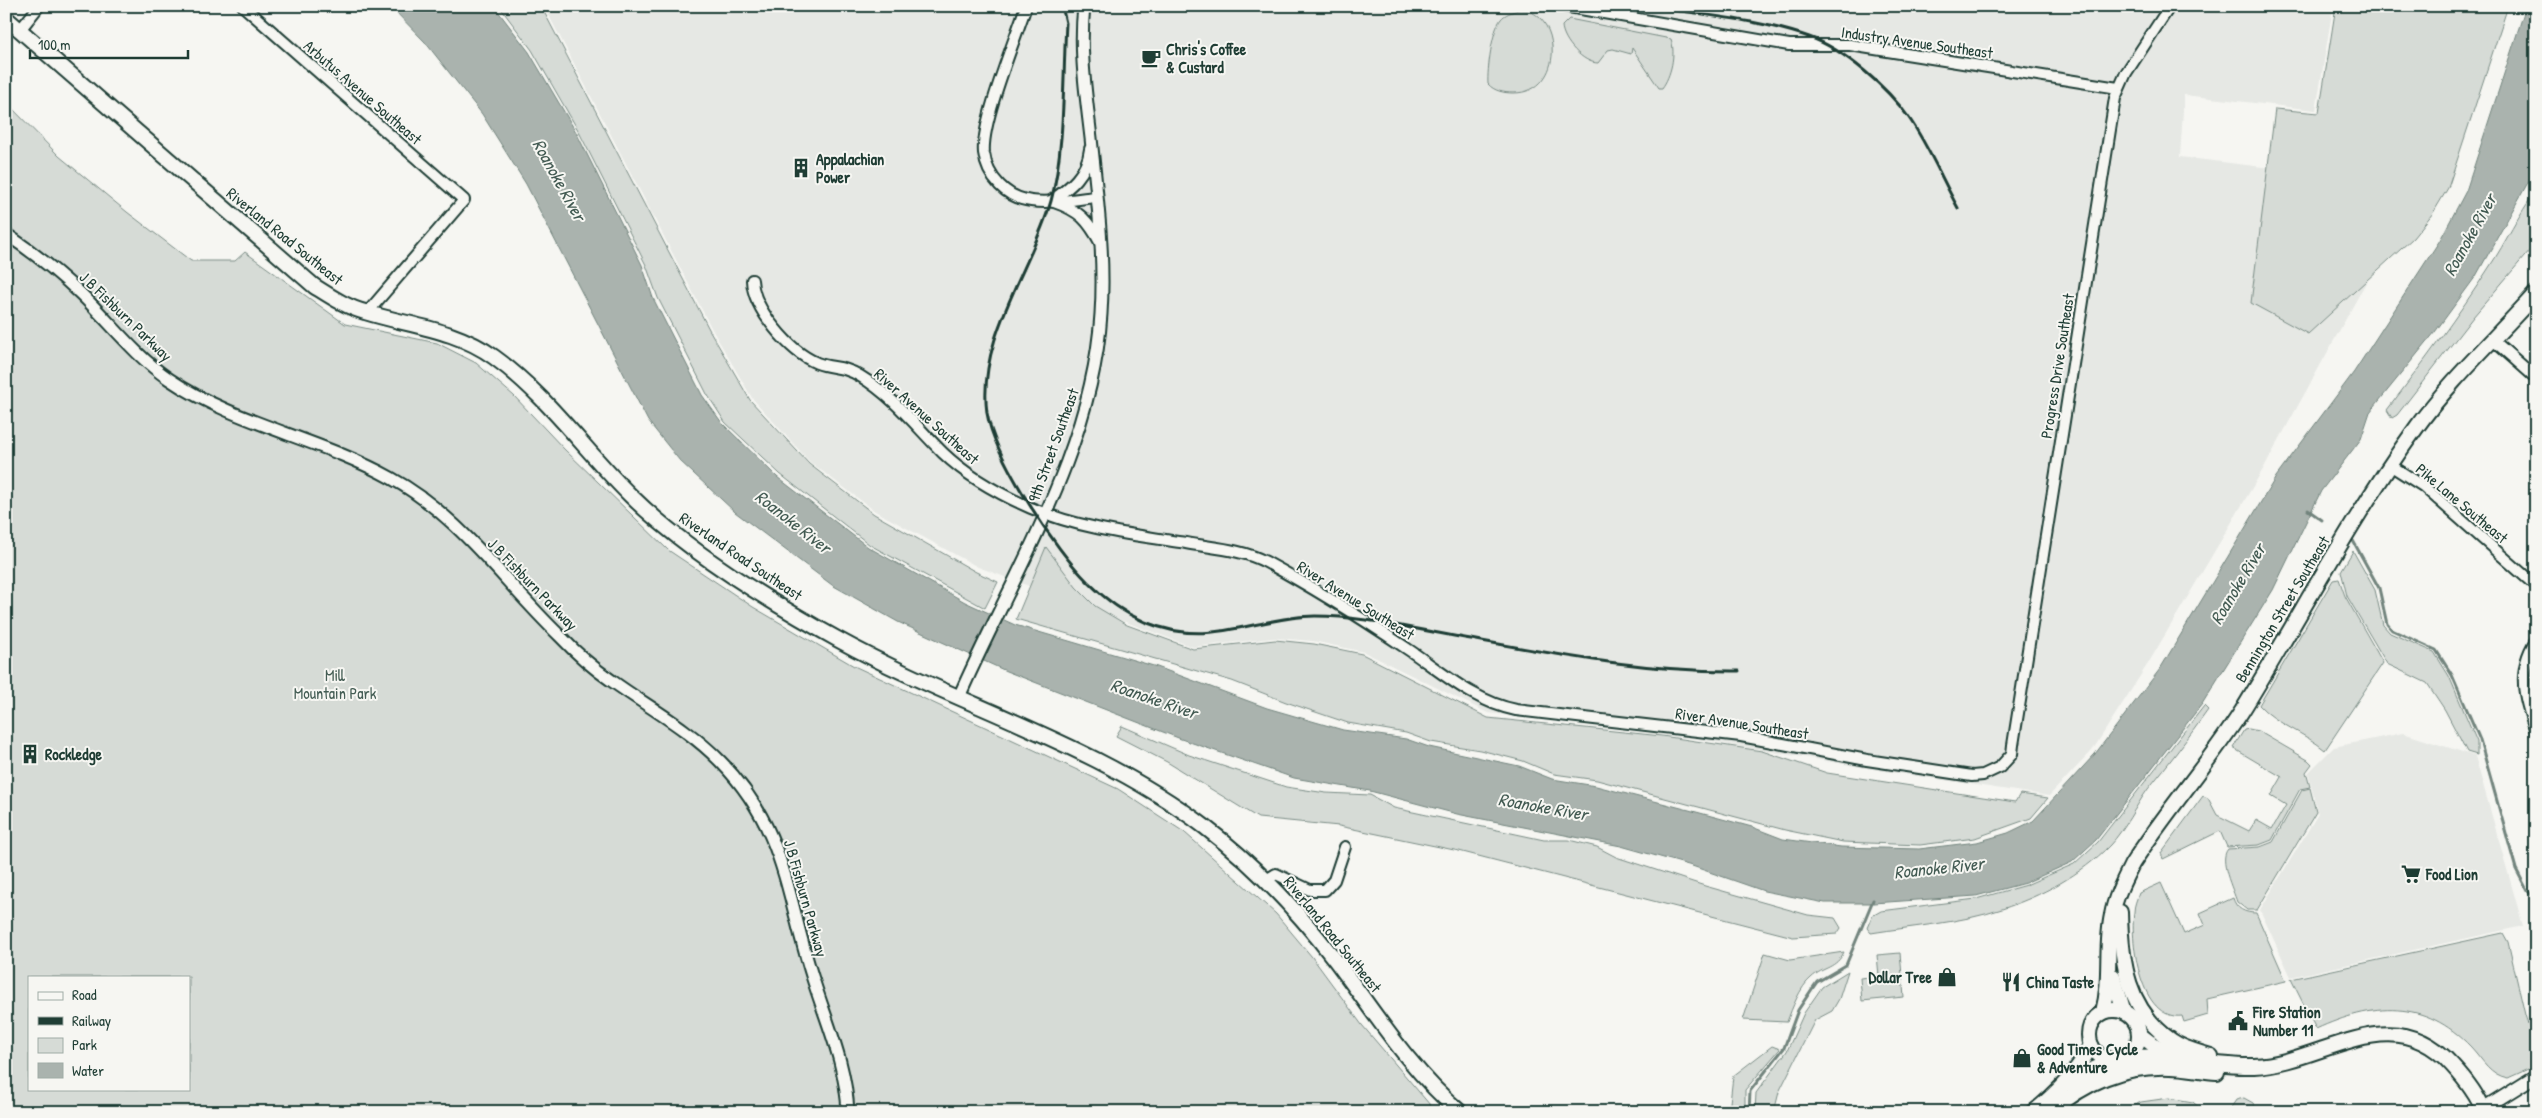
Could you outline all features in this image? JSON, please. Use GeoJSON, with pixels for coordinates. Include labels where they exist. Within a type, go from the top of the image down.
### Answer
{"type":"FeatureCollection","features":[{"type":"Feature","properties":{"kind":"main road","name":"Riverland Road Southeast"},"geometry":{"type":"LineString","coordinates":[[6,18],[291,267],[337,301],[367,313],[443,332],[481,348],[505,366],[549,405],[630,495],[712,562],[839,640],[1115,768],[1142,783],[1208,830],[1266,880],[1303,920],[1405,1054],[1430,1083],[1460,1112]]}},
{"type":"Feature","properties":{"kind":"main road","name":"Bennington Street Southeast"},"geometry":{"type":"LineString","coordinates":[[2103,1012],[2110,968],[2112,914],[2123,882],[2144,845],[2211,758],[2242,711],[2390,465],[2437,401],[2536,293]]}},
{"type":"Feature","properties":{"kind":"main road"},"geometry":{"type":"LineString","coordinates":[[2119,893],[2120,935],[2130,989],[2144,1016],[2173,1042],[2236,1065]]}},
{"type":"Feature","properties":{"kind":"main road","name":"Bennington Street Southeast"},"geometry":{"type":"LineString","coordinates":[[2110,968],[2124,1012]]}},
{"type":"Feature","properties":{"kind":"main road"},"geometry":{"type":"LineString","coordinates":[[2034,1112],[2057,1092],[2077,1070],[2090,1045],[2089,1029],[2091,1023],[2103,1012],[2113,1010],[2124,1012],[2136,1023],[2139,1034],[2138,1043],[2132,1053],[2092,1070],[2057,1092]]}},
{"type":"Feature","properties":{"kind":"main road"},"geometry":{"type":"LineString","coordinates":[[2139,1034],[2152,1044],[2182,1058]]}},
{"type":"Feature","properties":{"kind":"main road"},"geometry":{"type":"LineString","coordinates":[[2050,1112],[2090,1083],[2130,1069],[2173,1067],[2230,1072],[2308,1054],[2356,1038],[2375,1034],[2406,1036],[2434,1049],[2447,1059],[2465,1080],[2484,1110]]}},
{"type":"Feature","properties":{"kind":"main road"},"geometry":{"type":"LineString","coordinates":[[2090,1045],[2100,1056],[2118,1060],[2143,1055],[2254,1066]]}},
{"type":"Feature","properties":{"kind":"street"},"geometry":{"type":"LineString","coordinates":[[20,30],[39,6]]}},
{"type":"Feature","properties":{"kind":"street","name":"Arbutus Avenue Southeast"},"geometry":{"type":"LineString","coordinates":[[243,6],[464,200],[367,313]]}},
{"type":"Feature","properties":{"kind":"street"},"geometry":{"type":"LineString","coordinates":[[1026,6],[984,141],[984,153],[991,176],[1006,191],[1030,201],[1096,197]]}},
{"type":"Feature","properties":{"kind":"street","name":"9th Street Southeast"},"geometry":{"type":"LineString","coordinates":[[959,697],[1045,513],[1078,430],[1090,391],[1101,315],[1101,244],[1082,49],[1084,6]]}},
{"type":"Feature","properties":{"kind":"street","name":"Industry Avenue Southeast"},"geometry":{"type":"LineString","coordinates":[[1563,6],[1788,45],[1850,45],[2118,88]]}},
{"type":"Feature","properties":{"kind":"street","name":"Progress Drive Southeast"},"geometry":{"type":"LineString","coordinates":[[2014,745],[2112,109],[2118,88],[2170,6]]}},
{"type":"Feature","properties":{"kind":"street"},"geometry":{"type":"LineString","coordinates":[[1050,201],[1076,182],[1085,170],[1091,138]]}},
{"type":"Feature","properties":{"kind":"street"},"geometry":{"type":"LineString","coordinates":[[1050,201],[1066,207],[1084,218],[1101,244]]}},
{"type":"Feature","properties":{"kind":"street","name":"J B Fishburn Parkway"},"geometry":{"type":"LineString","coordinates":[[6,234],[55,271],[167,378],[209,402],[369,466],[415,493],[461,532],[539,616],[583,658],[610,680],[688,733],[719,759],[747,792],[774,842],[785,873],[809,967],[842,1065],[848,1112]]}},
{"type":"Feature","properties":{"kind":"street","name":"River Avenue Southeast"},"geometry":{"type":"LineString","coordinates":[[752,280],[752,291],[758,303],[793,347],[817,363],[849,369],[865,379],[908,414],[944,453],[962,469],[1004,496],[1045,513],[1085,526],[1240,552],[1253,556],[1343,607],[1479,697],[1510,708],[1741,736],[1867,760],[1972,776],[1983,775],[2000,767],[2012,754],[2014,745]]}},
{"type":"Feature","properties":{"kind":"street"},"geometry":{"type":"LineString","coordinates":[[2492,340],[2536,378]]}},
{"type":"Feature","properties":{"kind":"street","name":"Pike Lane Southeast"},"geometry":{"type":"LineString","coordinates":[[2390,465],[2423,486],[2536,586]]}},
{"type":"Feature","properties":{"kind":"street"},"geometry":{"type":"LineString","coordinates":[[2536,640],[2526,659],[2522,682],[2525,699],[2536,731]]}},
{"type":"Feature","properties":{"kind":"street"},"geometry":{"type":"LineString","coordinates":[[1266,880],[1276,874],[1310,890],[1325,890],[1334,880],[1345,846]]}},
{"type":"Feature","properties":{"kind":"street"},"geometry":{"type":"LineString","coordinates":[[2484,1110],[2536,1076]]}},
{"type":"Feature","properties":{"kind":"shaded area"},"geometry":{"type":"Polygon","coordinates":[[[544,6],[2333,6],[2316,110],[2184,95],[2180,157],[2305,172],[2369,277],[2262,471],[2149,662],[2092,751],[2049,796],[1884,771],[1663,733],[1488,713],[1364,652],[1313,641],[1274,638],[1193,647],[978,567],[875,511],[810,462],[752,398],[713,331],[544,6]]]}},
{"type":"Feature","properties":{"kind":"shaded area"},"geometry":{"type":"Polygon","coordinates":[[[2403,733],[2475,756],[2523,926],[2291,977],[2260,910],[2318,814],[2308,773],[2334,747],[2403,733]]]}},
{"type":"Feature","properties":{"kind":"green space"},"geometry":{"type":"Polygon","coordinates":[[[499,6],[541,6],[710,331],[750,400],[809,464],[874,514],[976,572],[998,582],[985,608],[870,545],[780,474],[725,422],[707,394],[658,298],[646,265],[578,130],[532,50],[499,6]]]}},
{"type":"Feature","properties":{"kind":"green space"},"geometry":{"type":"Polygon","coordinates":[[[2336,6],[2508,6],[2448,188],[2433,213],[2413,238],[2308,334],[2251,303],[2275,109],[2319,113],[2336,6]]]}},
{"type":"Feature","properties":{"kind":"green space"},"geometry":{"type":"Polygon","coordinates":[[[1518,10],[1533,13],[1543,22],[1550,35],[1552,51],[1550,66],[1543,80],[1531,90],[1506,93],[1496,90],[1488,84],[1489,60],[1498,24],[1504,16],[1518,10]]]}},
{"type":"Feature","properties":{"kind":"green space"},"geometry":{"type":"Polygon","coordinates":[[[1569,19],[1671,39],[1673,51],[1672,65],[1662,88],[1659,88],[1632,48],[1631,54],[1613,49],[1608,50],[1598,63],[1592,62],[1580,55],[1570,44],[1563,32],[1562,26],[1569,19]]]}},
{"type":"Feature","properties":{"kind":"green space","name":"Mill Mountain Park"},"geometry":{"type":"Polygon","coordinates":[[[6,102],[59,156],[191,261],[235,261],[245,252],[345,324],[437,343],[476,363],[514,396],[564,449],[668,550],[753,607],[854,666],[1118,789],[1184,832],[1276,914],[1312,957],[1362,1025],[1436,1112],[6,1112],[6,102]]]}},
{"type":"Feature","properties":{"kind":"green space"},"geometry":{"type":"Polygon","coordinates":[[[2536,191],[2536,243],[2473,317],[2397,415],[2392,418],[2387,410],[2465,303],[2496,257],[2523,209],[2536,191]]]}},
{"type":"Feature","properties":{"kind":"green space"},"geometry":{"type":"Polygon","coordinates":[[[1046,547],[1076,587],[1095,606],[1127,625],[1193,649],[1275,640],[1314,644],[1362,654],[1488,718],[1662,736],[1762,751],[1827,773],[2015,802],[2020,794],[2048,798],[2031,818],[1975,838],[1920,845],[1843,842],[1785,830],[1597,780],[1554,774],[1523,761],[1480,750],[1431,742],[1406,733],[1348,723],[1232,681],[1016,619],[1046,547]]]}},
{"type":"Feature","properties":{"kind":"green space"},"geometry":{"type":"Polygon","coordinates":[[[2353,551],[2375,590],[2383,625],[2390,633],[2434,652],[2449,676],[2477,742],[2477,755],[2467,752],[2445,710],[2427,683],[2387,664],[2347,596],[2341,571],[2353,551]]]}},
{"type":"Feature","properties":{"kind":"green space"},"geometry":{"type":"Polygon","coordinates":[[[2339,579],[2345,596],[2383,663],[2325,750],[2309,738],[2274,718],[2259,705],[2333,580],[2339,579]]]}},
{"type":"Feature","properties":{"kind":"green space"},"geometry":{"type":"Polygon","coordinates":[[[2204,706],[2208,710],[2148,789],[2115,839],[2099,856],[2073,875],[2031,898],[1986,914],[1954,921],[1871,933],[1867,928],[1872,916],[1881,911],[1976,899],[2026,885],[2074,864],[2098,842],[2204,706]]]}},
{"type":"Feature","properties":{"kind":"green space"},"geometry":{"type":"Polygon","coordinates":[[[1122,726],[1189,755],[1286,787],[1326,793],[1370,795],[1394,808],[1544,840],[1569,840],[1597,847],[1616,857],[1705,886],[1808,915],[1835,918],[1841,928],[1837,934],[1793,937],[1459,851],[1339,826],[1258,818],[1167,762],[1116,736],[1122,726]]]}},
{"type":"Feature","properties":{"kind":"green space"},"geometry":{"type":"Polygon","coordinates":[[[2244,730],[2258,731],[2308,760],[2312,764],[2306,772],[2310,787],[2300,789],[2272,840],[2259,845],[2227,847],[2220,831],[2163,859],[2161,853],[2203,796],[2208,798],[2217,815],[2249,831],[2256,820],[2272,829],[2286,805],[2271,796],[2282,777],[2233,748],[2244,730]]]}},
{"type":"Feature","properties":{"kind":"green space"},"geometry":{"type":"Polygon","coordinates":[[[2310,788],[2316,812],[2257,910],[2247,910],[2237,902],[2225,867],[2225,854],[2228,849],[2260,847],[2273,842],[2302,790],[2310,788]]]}},
{"type":"Feature","properties":{"kind":"green space"},"geometry":{"type":"Polygon","coordinates":[[[2161,883],[2184,934],[2205,925],[2200,913],[2233,898],[2236,905],[2242,910],[2256,913],[2286,981],[2207,999],[2208,1015],[2184,1022],[2182,1016],[2168,1014],[2156,1006],[2147,993],[2141,977],[2136,959],[2133,925],[2134,907],[2139,893],[2161,883]]]}},
{"type":"Feature","properties":{"kind":"green space"},"geometry":{"type":"Polygon","coordinates":[[[2503,933],[2508,942],[2525,1015],[2536,1048],[2535,1066],[2508,1078],[2496,1074],[2453,1031],[2435,1020],[2416,1013],[2378,1010],[2337,1020],[2316,1029],[2291,979],[2503,933]]]}},
{"type":"Feature","properties":{"kind":"green space"},"geometry":{"type":"Polygon","coordinates":[[[1844,952],[1837,962],[1816,974],[1807,982],[1797,998],[1787,1022],[1743,1020],[1765,953],[1790,960],[1844,952]]]}},
{"type":"Feature","properties":{"kind":"green space"},"geometry":{"type":"Polygon","coordinates":[[[1900,953],[1904,997],[1862,1001],[1860,978],[1879,976],[1877,955],[1900,953]]]}},
{"type":"Feature","properties":{"kind":"green space"},"geometry":{"type":"Polygon","coordinates":[[[1848,971],[1839,999],[1832,1011],[1815,1020],[1779,1092],[1774,1112],[1755,1112],[1756,1093],[1787,1051],[1804,1013],[1822,987],[1848,971]]]}},
{"type":"Feature","properties":{"kind":"green space"},"geometry":{"type":"Polygon","coordinates":[[[1772,1046],[1780,1049],[1745,1090],[1745,1112],[1729,1112],[1733,1076],[1772,1046]]]}},
{"type":"Feature","properties":{"kind":"green space"},"geometry":{"type":"Polygon","coordinates":[[[2169,1098],[2193,1102],[2204,1112],[2121,1112],[2141,1102],[2169,1098]]]}},
{"type":"Feature","properties":{"kind":"green space"},"geometry":{"type":"Polygon","coordinates":[[[2244,1098],[2253,1103],[2258,1112],[2228,1112],[2236,1100],[2244,1098]]]}},
{"type":"Feature","properties":{"kind":"water","name":"Roanoke River"},"geometry":{"type":"Polygon","coordinates":[[[390,6],[494,6],[529,52],[576,132],[642,265],[653,298],[702,395],[722,423],[777,477],[868,547],[965,602],[1015,625],[1157,667],[1267,708],[1343,730],[1406,739],[1429,747],[1519,766],[1552,779],[1596,786],[1689,810],[1752,827],[1783,839],[1841,847],[1919,849],[1977,842],[2008,833],[2033,821],[2095,754],[2160,669],[2276,477],[2354,372],[2440,240],[2466,191],[2526,6],[2536,6],[2536,168],[2476,276],[2435,332],[2370,412],[2361,439],[2321,491],[2273,590],[2202,704],[2096,840],[2072,862],[2025,883],[1976,896],[1873,903],[1825,903],[1764,891],[1692,866],[1621,846],[1457,814],[1370,791],[1294,778],[1181,739],[1006,671],[898,622],[832,585],[735,512],[680,461],[648,421],[526,184],[482,114],[425,42],[390,6]]]}},
{"type":"Feature","properties":{"kind":"waterway"},"geometry":{"type":"LineString","coordinates":[[2308,510],[2322,520]]}},
{"type":"Feature","properties":{"kind":"waterway"},"geometry":{"type":"LineString","coordinates":[[2351,537],[2379,588],[2387,624],[2392,630],[2436,650],[2452,675],[2480,740],[2516,869],[2527,890],[2536,900]]}},
{"type":"Feature","properties":{"kind":"waterway"},"geometry":{"type":"LineString","coordinates":[[1749,1112],[1750,1091],[1784,1048],[1798,1010],[1817,982],[1846,965],[1873,900]]}},
{"type":"Feature","properties":{"kind":"railway"},"geometry":{"type":"LineString","coordinates":[[1062,6],[1066,23],[1064,90],[1056,181],[1042,227],[998,331],[990,358],[986,385],[987,413],[1001,454],[1028,502],[1060,549],[1088,582],[1115,605],[1129,614],[1169,630],[1191,633],[1211,632],[1232,630],[1293,618],[1315,616],[1350,618],[1525,649],[1631,665],[1739,671]]}},
{"type":"Feature","properties":{"kind":"railway"},"geometry":{"type":"LineString","coordinates":[[1648,6],[1729,18],[1790,31],[1822,43],[1850,60],[1877,82],[1909,118],[1958,208]]}},
{"type":"Feature","properties":{"kind":"place","name":"Chris's Coffee & Custard"},"geometry":{"type":"Point","coordinates":[1151,58]}},
{"type":"Feature","properties":{"kind":"place","name":"Appalachian Power"},"geometry":{"type":"Point","coordinates":[801,168]}},
{"type":"Feature","properties":{"kind":"place","name":"Rockledge"},"geometry":{"type":"Point","coordinates":[30,754]}},
{"type":"Feature","properties":{"kind":"place","name":"Food Lion"},"geometry":{"type":"Point","coordinates":[2411,874]}},
{"type":"Feature","properties":{"kind":"place","name":"Dollar Tree"},"geometry":{"type":"Point","coordinates":[1947,977]}},
{"type":"Feature","properties":{"kind":"place","name":"China Taste"},"geometry":{"type":"Point","coordinates":[2011,982]}},
{"type":"Feature","properties":{"kind":"place","name":"Fire Station Number 11"},"geometry":{"type":"Point","coordinates":[2238,1021]}},
{"type":"Feature","properties":{"kind":"place","name":"Good Times Cycle & Adventure"},"geometry":{"type":"Point","coordinates":[2022,1058]}}]}
